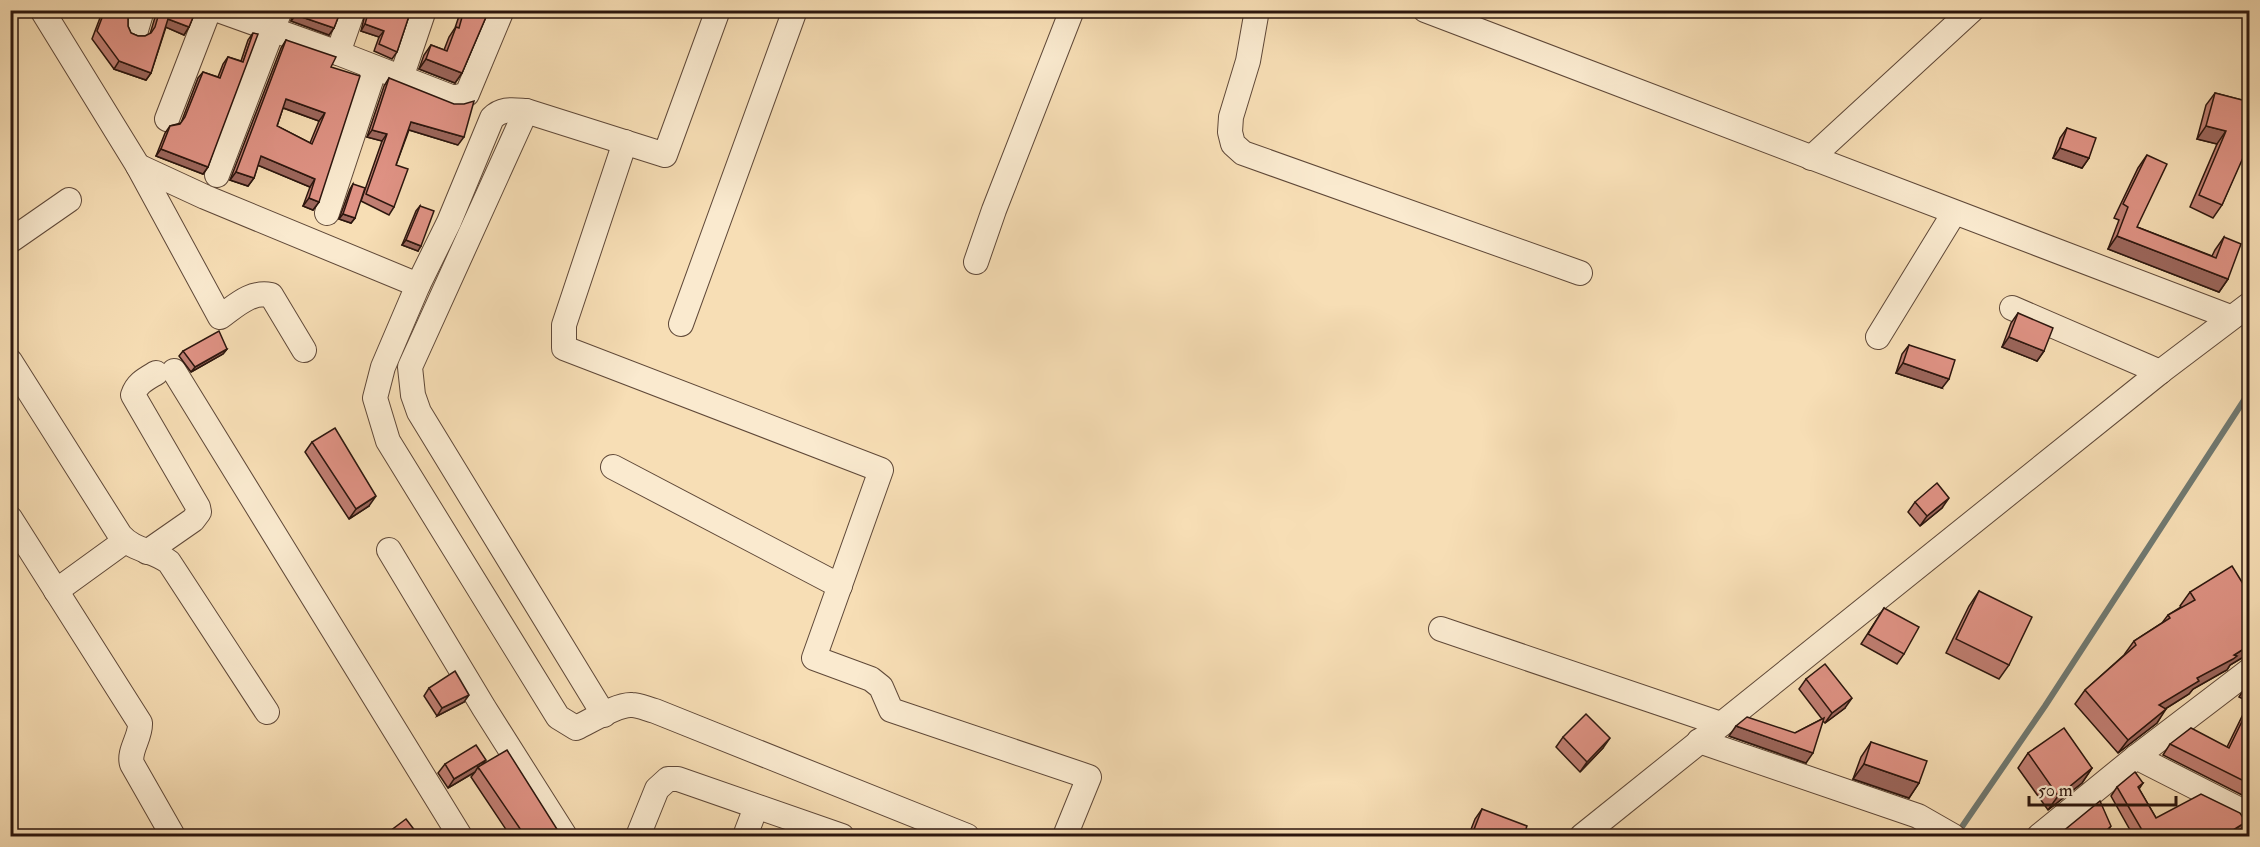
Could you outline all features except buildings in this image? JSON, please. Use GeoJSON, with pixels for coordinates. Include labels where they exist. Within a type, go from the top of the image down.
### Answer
{"type":"FeatureCollection","features":[{"type":"Feature","properties":{"kind":"street"},"geometry":{"type":"LineString","coordinates":[[42,10],[138,166],[220,317],[252,295],[262,293],[271,295],[304,350]]}},
{"type":"Feature","properties":{"kind":"street"},"geometry":{"type":"LineString","coordinates":[[167,119],[209,10]]}},
{"type":"Feature","properties":{"kind":"street"},"geometry":{"type":"LineString","coordinates":[[218,10],[277,20],[338,52],[454,98],[467,94],[502,10]]}},
{"type":"Feature","properties":{"kind":"street"},"geometry":{"type":"LineString","coordinates":[[338,52],[353,10]]}},
{"type":"Feature","properties":{"kind":"street"},"geometry":{"type":"LineString","coordinates":[[401,78],[424,10]]}},
{"type":"Feature","properties":{"kind":"street"},"geometry":{"type":"LineString","coordinates":[[718,10],[664,155],[526,111],[498,112],[492,118],[449,222],[418,285],[383,368],[375,398],[388,441],[558,717],[576,728],[604,715],[616,706],[633,705],[655,711],[967,837]]}},
{"type":"Feature","properties":{"kind":"street"},"geometry":{"type":"LineString","coordinates":[[681,324],[795,10]]}},
{"type":"Feature","properties":{"kind":"street"},"geometry":{"type":"LineString","coordinates":[[975,262],[1072,10]]}},
{"type":"Feature","properties":{"kind":"street"},"geometry":{"type":"LineString","coordinates":[[1257,10],[1248,61],[1231,117],[1230,132],[1233,144],[1243,153],[1580,273]]}},
{"type":"Feature","properties":{"kind":"street"},"geometry":{"type":"LineString","coordinates":[[1425,10],[1954,213],[2240,311]]}},
{"type":"Feature","properties":{"kind":"street"},"geometry":{"type":"LineString","coordinates":[[1811,158],[1972,10]]}},
{"type":"Feature","properties":{"kind":"street"},"geometry":{"type":"LineString","coordinates":[[218,175],[277,20]]}},
{"type":"Feature","properties":{"kind":"street"},"geometry":{"type":"LineString","coordinates":[[327,213],[375,68]]}},
{"type":"Feature","properties":{"kind":"street"},"geometry":{"type":"LineString","coordinates":[[526,111],[410,367],[413,395],[419,412],[604,715]]}},
{"type":"Feature","properties":{"kind":"street"},"geometry":{"type":"LineString","coordinates":[[625,141],[564,326],[564,348],[881,470],[814,658],[871,679],[881,687],[891,710],[1089,777],[1065,837]]}},
{"type":"Feature","properties":{"kind":"street"},"geometry":{"type":"LineString","coordinates":[[138,166],[205,197],[418,285]]}},
{"type":"Feature","properties":{"kind":"street"},"geometry":{"type":"LineString","coordinates":[[10,241],[69,200]]}},
{"type":"Feature","properties":{"kind":"street"},"geometry":{"type":"LineString","coordinates":[[1878,337],[1954,213]]}},
{"type":"Feature","properties":{"kind":"street"},"geometry":{"type":"LineString","coordinates":[[2012,308],[2160,372]]}},
{"type":"Feature","properties":{"kind":"street"},"geometry":{"type":"LineString","coordinates":[[1582,837],[2160,372],[2240,311]]}},
{"type":"Feature","properties":{"kind":"street"},"geometry":{"type":"LineString","coordinates":[[10,360],[125,541],[133,547],[162,557],[175,571],[267,712]]}},
{"type":"Feature","properties":{"kind":"street"},"geometry":{"type":"LineString","coordinates":[[147,552],[193,520],[199,512],[133,395],[135,388],[141,382],[165,372],[460,837]]}},
{"type":"Feature","properties":{"kind":"street"},"geometry":{"type":"LineString","coordinates":[[613,467],[840,586]]}},
{"type":"Feature","properties":{"kind":"street"},"geometry":{"type":"LineString","coordinates":[[10,518],[140,723],[138,738],[130,758],[172,837]]}},
{"type":"Feature","properties":{"kind":"street"},"geometry":{"type":"LineString","coordinates":[[56,591],[125,541]]}},
{"type":"Feature","properties":{"kind":"street"},"geometry":{"type":"LineString","coordinates":[[389,550],[484,708],[566,837]]}},
{"type":"Feature","properties":{"kind":"street"},"geometry":{"type":"LineString","coordinates":[[1441,629],[1721,724]]}},
{"type":"Feature","properties":{"kind":"street"},"geometry":{"type":"LineString","coordinates":[[2039,837],[2136,757],[2250,670]]}},
{"type":"Feature","properties":{"kind":"street"},"geometry":{"type":"LineString","coordinates":[[1699,741],[1930,822],[1953,837]]}},
{"type":"Feature","properties":{"kind":"street"},"geometry":{"type":"LineString","coordinates":[[2136,757],[2250,815]]}},
{"type":"Feature","properties":{"kind":"street"},"geometry":{"type":"LineString","coordinates":[[638,837],[657,789],[668,780],[678,779],[692,782],[842,837]]}},
{"type":"Feature","properties":{"kind":"street"},"geometry":{"type":"LineString","coordinates":[[745,837],[756,807]]}},
{"type":"Feature","properties":{"kind":"waterway"},"geometry":{"type":"LineString","coordinates":[[1957,834],[2045,706],[2250,391]]}}]}
